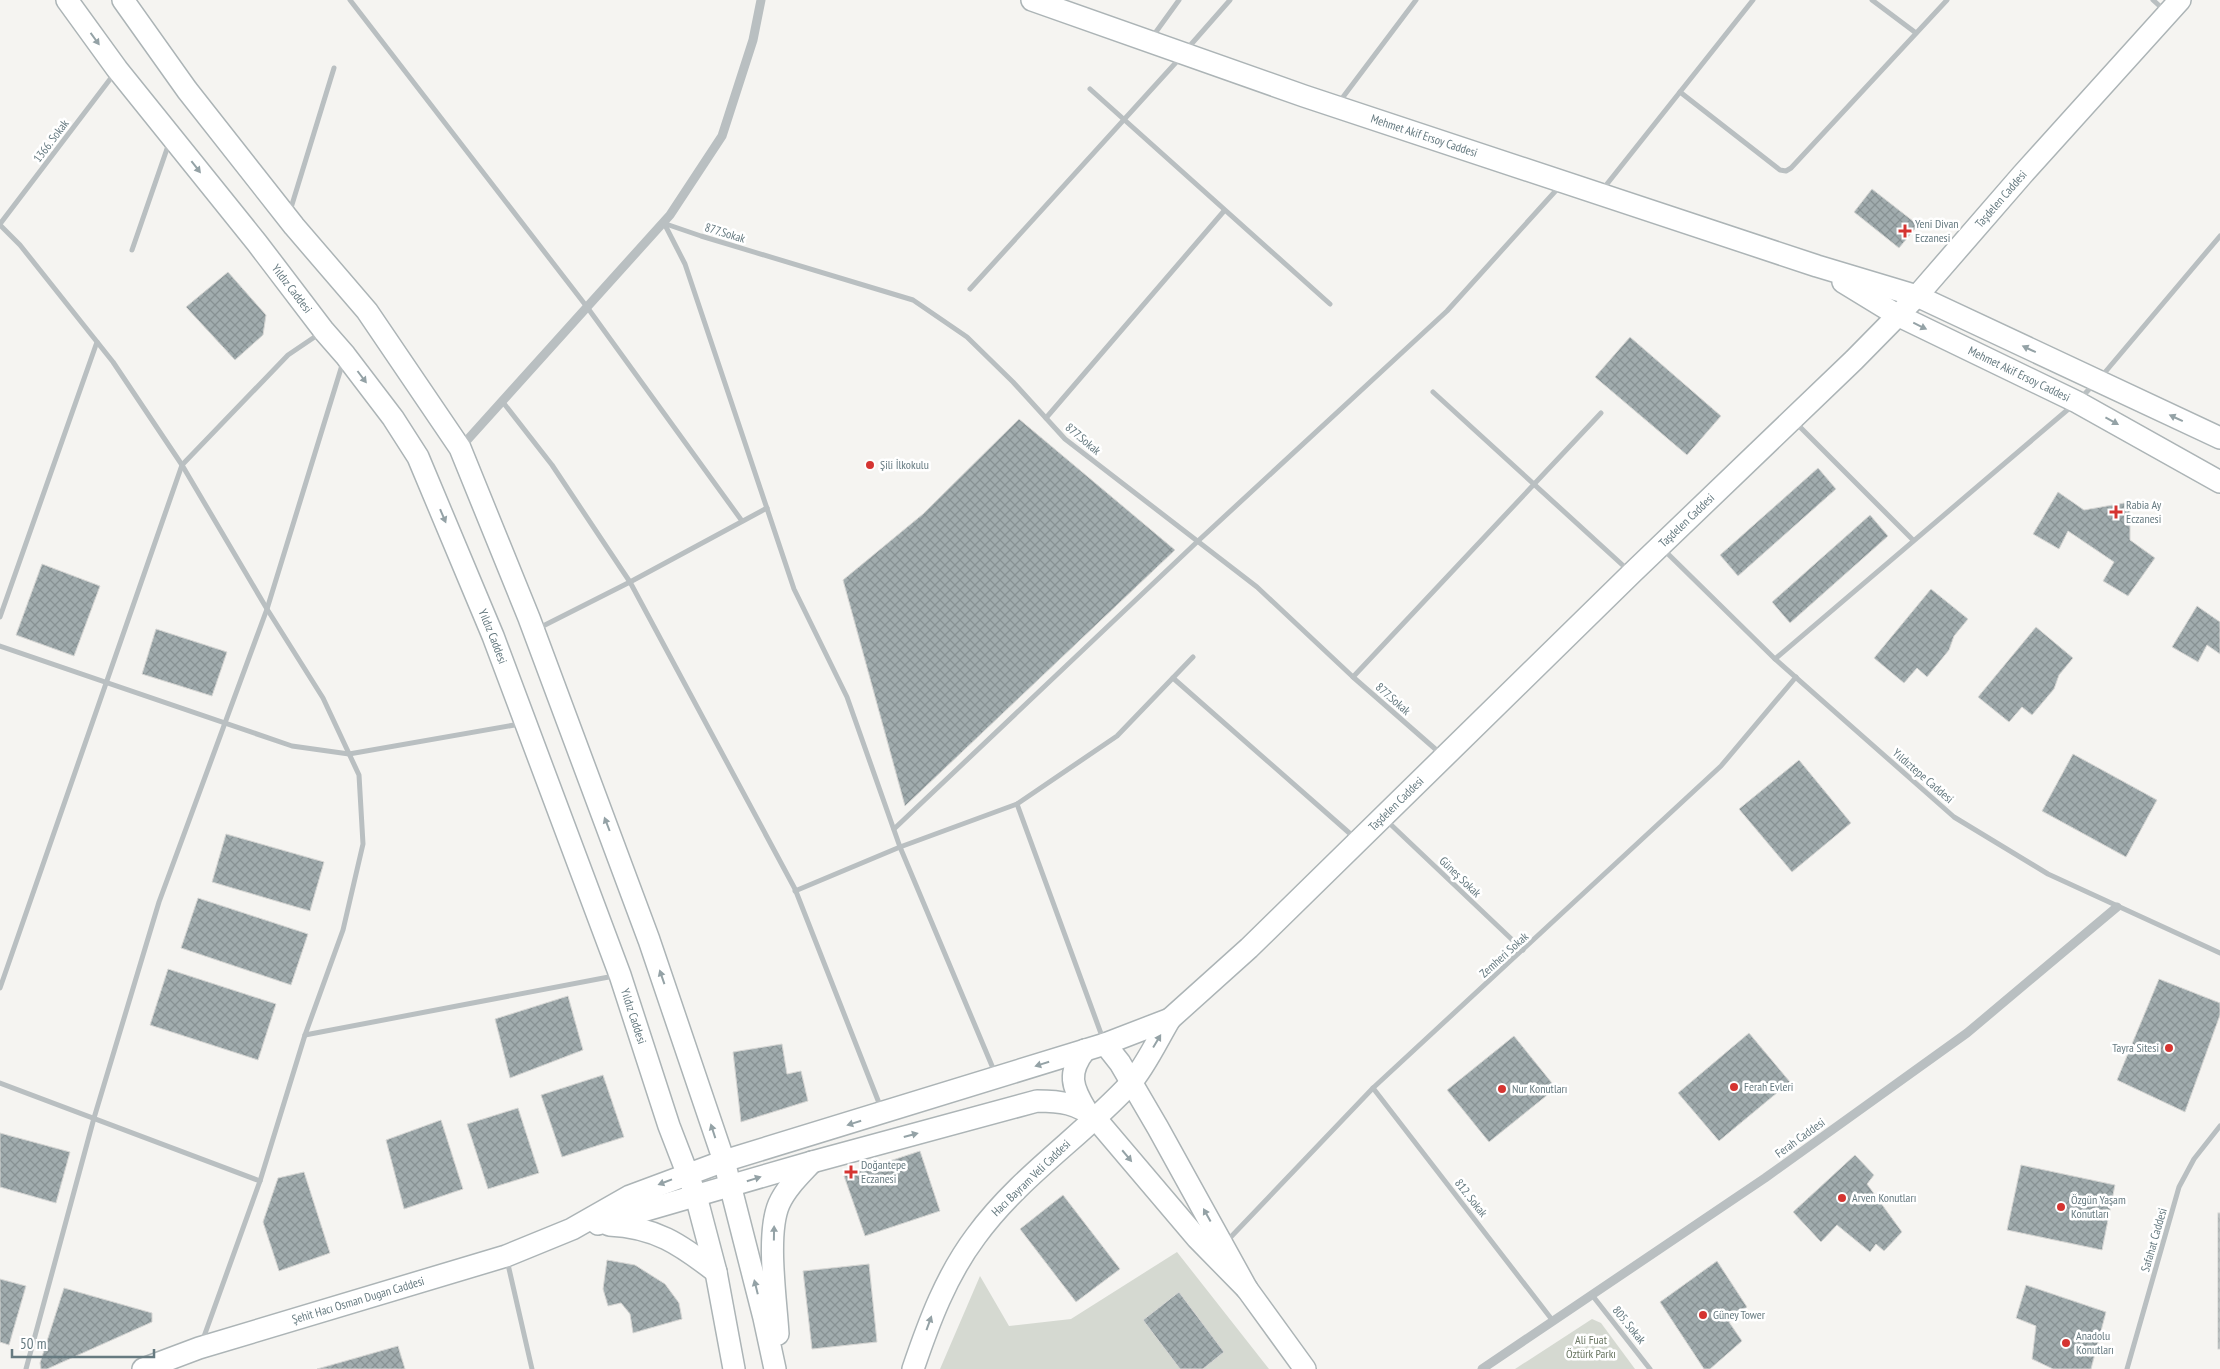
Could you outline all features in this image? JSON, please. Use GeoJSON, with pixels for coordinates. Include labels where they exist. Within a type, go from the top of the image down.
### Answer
{"type":"FeatureCollection","features":[{"type":"Feature","properties":{"kind":"main road","name":"Yıldız Caddesi"},"geometry":{"type":"LineString","coordinates":[[67,0],[117,69],[345,355],[393,418],[418,457],[493,636],[620,975],[669,1126],[696,1196],[716,1272],[734,1369]]}},
{"type":"Feature","properties":{"kind":"main road"},"geometry":{"type":"LineString","coordinates":[[123,0],[187,90],[288,218],[367,310],[460,448],[534,630],[630,883],[724,1161],[764,1318],[774,1369]]}},
{"type":"Feature","properties":{"kind":"main road","name":"Mehmet Akif Ersoy Caddesi"},"geometry":{"type":"LineString","coordinates":[[1032,0],[1336,106],[1599,194],[1817,266],[1917,296],[2220,438]]}},
{"type":"Feature","properties":{"kind":"main road","name":"Taşdelen Caddesi"},"geometry":{"type":"LineString","coordinates":[[1170,1019],[1249,948],[1632,573],[1793,420],[1917,296],[2167,4]]}},
{"type":"Feature","properties":{"kind":"main road","name":"Mehmet Akif Ersoy Caddesi"},"geometry":{"type":"LineString","coordinates":[[1817,266],[1897,315],[2077,402],[2220,482]]}},
{"type":"Feature","properties":{"kind":"main road"},"geometry":{"type":"LineString","coordinates":[[572,1229],[630,1196],[724,1161],[1105,1044],[1170,1019]]}},
{"type":"Feature","properties":{"kind":"main road","name":"Hacı Bayram Veli Caddesi"},"geometry":{"type":"LineString","coordinates":[[913,1369],[945,1286],[976,1235],[1016,1189],[1091,1114],[1131,1082],[1170,1019]]}},
{"type":"Feature","properties":{"kind":"main road"},"geometry":{"type":"LineString","coordinates":[[1105,1044],[1131,1082],[1247,1289],[1305,1369]]}},
{"type":"Feature","properties":{"kind":"main road"},"geometry":{"type":"LineString","coordinates":[[1085,1050],[1077,1060],[1073,1073],[1075,1091],[1091,1114],[1197,1238],[1247,1289]]}},
{"type":"Feature","properties":{"kind":"main road"},"geometry":{"type":"LineString","coordinates":[[572,1229],[593,1225],[812,1162],[1037,1102],[1056,1101],[1091,1114]]}},
{"type":"Feature","properties":{"kind":"main road"},"geometry":{"type":"LineString","coordinates":[[781,1369],[774,1276],[774,1220],[779,1204],[788,1189],[812,1162]]}},
{"type":"Feature","properties":{"kind":"main road"},"geometry":{"type":"LineString","coordinates":[[593,1225],[632,1226],[659,1234],[682,1245],[716,1272]]}},
{"type":"Feature","properties":{"kind":"main road","name":"Şehit Hacı Osman Dugan Caddesi"},"geometry":{"type":"LineString","coordinates":[[143,1369],[199,1348],[506,1256],[572,1229]]}},
{"type":"Feature","properties":{"kind":"street"},"geometry":{"type":"LineString","coordinates":[[350,0],[587,307],[742,521]]}},
{"type":"Feature","properties":{"kind":"street"},"geometry":{"type":"LineString","coordinates":[[460,448],[663,223],[722,136],[753,40],[761,0]]}},
{"type":"Feature","properties":{"kind":"street"},"geometry":{"type":"LineString","coordinates":[[1149,41],[1179,0]]}},
{"type":"Feature","properties":{"kind":"street"},"geometry":{"type":"LineString","coordinates":[[970,288],[1230,0]]}},
{"type":"Feature","properties":{"kind":"street"},"geometry":{"type":"LineString","coordinates":[[1336,106],[1416,0]]}},
{"type":"Feature","properties":{"kind":"street"},"geometry":{"type":"LineString","coordinates":[[1599,194],[1753,0]]}},
{"type":"Feature","properties":{"kind":"street"},"geometry":{"type":"LineString","coordinates":[[1872,0],[1916,34]]}},
{"type":"Feature","properties":{"kind":"street"},"geometry":{"type":"LineString","coordinates":[[1680,92],[1780,170],[1786,171],[1792,168],[1947,0]]}},
{"type":"Feature","properties":{"kind":"street"},"geometry":{"type":"LineString","coordinates":[[288,218],[334,68]]}},
{"type":"Feature","properties":{"kind":"street","name":"1366. Sokak"},"geometry":{"type":"LineString","coordinates":[[0,224],[117,69]]}},
{"type":"Feature","properties":{"kind":"street"},"geometry":{"type":"LineString","coordinates":[[1090,89],[1330,304]]}},
{"type":"Feature","properties":{"kind":"street"},"geometry":{"type":"LineString","coordinates":[[132,250],[171,136]]}},
{"type":"Feature","properties":{"kind":"street"},"geometry":{"type":"LineString","coordinates":[[894,829],[1198,541],[1447,311],[1564,182]]}},
{"type":"Feature","properties":{"kind":"street"},"geometry":{"type":"LineString","coordinates":[[1046,418],[1224,211]]}},
{"type":"Feature","properties":{"kind":"street"},"geometry":{"type":"LineString","coordinates":[[663,223],[685,264],[794,590],[847,697],[900,847],[997,1078]]}},
{"type":"Feature","properties":{"kind":"street","name":"877.Sokak"},"geometry":{"type":"LineString","coordinates":[[663,223],[700,236],[913,300],[967,337],[1013,382],[1065,439],[1256,587],[1353,677],[1445,758]]}},
{"type":"Feature","properties":{"kind":"street"},"geometry":{"type":"LineString","coordinates":[[0,224],[20,245],[113,362],[182,465],[267,609],[324,698],[359,775],[363,844],[342,935],[305,1035],[260,1181],[199,1348]]}},
{"type":"Feature","properties":{"kind":"street"},"geometry":{"type":"LineString","coordinates":[[1775,658],[2077,402],[2098,381],[2220,236]]}},
{"type":"Feature","properties":{"kind":"street"},"geometry":{"type":"LineString","coordinates":[[0,988],[108,683],[182,465],[288,355],[324,331]]}},
{"type":"Feature","properties":{"kind":"street"},"geometry":{"type":"LineString","coordinates":[[0,617],[97,342]]}},
{"type":"Feature","properties":{"kind":"street"},"geometry":{"type":"LineString","coordinates":[[26,1369],[94,1118],[159,902],[267,609],[345,355]]}},
{"type":"Feature","properties":{"kind":"street"},"geometry":{"type":"LineString","coordinates":[[1433,392],[1632,573]]}},
{"type":"Feature","properties":{"kind":"street"},"geometry":{"type":"LineString","coordinates":[[502,401],[552,466],[630,582],[795,891],[883,1113]]}},
{"type":"Feature","properties":{"kind":"street"},"geometry":{"type":"LineString","coordinates":[[1353,677],[1601,413]]}},
{"type":"Feature","properties":{"kind":"street"},"geometry":{"type":"LineString","coordinates":[[1793,420],[1913,540]]}},
{"type":"Feature","properties":{"kind":"street"},"geometry":{"type":"LineString","coordinates":[[534,630],[630,582],[767,508]]}},
{"type":"Feature","properties":{"kind":"street","name":"Yıldıztepe Caddesi"},"geometry":{"type":"LineString","coordinates":[[1660,546],[1796,678],[1954,817],[2048,874],[2220,953]]}},
{"type":"Feature","properties":{"kind":"street"},"geometry":{"type":"LineString","coordinates":[[0,646],[292,746],[349,754],[524,723]]}},
{"type":"Feature","properties":{"kind":"street"},"geometry":{"type":"LineString","coordinates":[[795,891],[900,847],[1017,804],[1117,736],[1192,657]]}},
{"type":"Feature","properties":{"kind":"street"},"geometry":{"type":"LineString","coordinates":[[1173,678],[1359,841]]}},
{"type":"Feature","properties":{"kind":"street","name":"Zemheri Sokak"},"geometry":{"type":"LineString","coordinates":[[1224,1245],[1373,1088],[1721,766],[1796,678]]}},
{"type":"Feature","properties":{"kind":"street"},"geometry":{"type":"LineString","coordinates":[[1017,804],[1105,1044]]}},
{"type":"Feature","properties":{"kind":"street","name":"Güneş Sokak"},"geometry":{"type":"LineString","coordinates":[[1384,817],[1523,950]]}},
{"type":"Feature","properties":{"kind":"street","name":"Ferah Caddesi"},"geometry":{"type":"LineString","coordinates":[[1482,1369],[1765,1178],[1967,1033],[2117,907]]}},
{"type":"Feature","properties":{"kind":"street"},"geometry":{"type":"LineString","coordinates":[[305,1035],[620,975]]}},
{"type":"Feature","properties":{"kind":"street"},"geometry":{"type":"LineString","coordinates":[[0,1083],[260,1181]]}},
{"type":"Feature","properties":{"kind":"street","name":"812. Sokak"},"geometry":{"type":"LineString","coordinates":[[1373,1088],[1553,1321]]}},
{"type":"Feature","properties":{"kind":"street","name":"Safahat Caddesi"},"geometry":{"type":"LineString","coordinates":[[2127,1369],[2179,1187],[2194,1159],[2220,1126]]}},
{"type":"Feature","properties":{"kind":"street"},"geometry":{"type":"LineString","coordinates":[[506,1256],[532,1369]]}},
{"type":"Feature","properties":{"kind":"street","name":"805. Sokak"},"geometry":{"type":"LineString","coordinates":[[1592,1295],[1650,1369]]}},
{"type":"Feature","properties":{"kind":"green space"},"geometry":{"type":"Polygon","coordinates":[[[1177,1252],[1269,1369],[940,1369],[980,1276],[1009,1326],[1071,1319],[1177,1252]]]}},
{"type":"Feature","properties":{"kind":"green space","name":"Ali Fuat Öztürk Parkı"},"geometry":{"type":"Polygon","coordinates":[[[1592,1319],[1601,1323],[1635,1369],[1515,1369],[1592,1319]]]}},
{"type":"Feature","properties":{"kind":"building"},"geometry":{"type":"Polygon","coordinates":[[[1872,189],[1918,225],[1899,248],[1854,212],[1872,189]]]}},
{"type":"Feature","properties":{"kind":"building"},"geometry":{"type":"Polygon","coordinates":[[[228,272],[266,315],[263,335],[235,360],[186,307],[228,272]]]}},
{"type":"Feature","properties":{"kind":"building"},"geometry":{"type":"Polygon","coordinates":[[[1630,337],[1721,416],[1687,455],[1595,377],[1630,337]]]}},
{"type":"Feature","properties":{"kind":"building"},"geometry":{"type":"Polygon","coordinates":[[[1019,419],[1175,550],[905,806],[843,580],[923,514],[1019,419]]]}},
{"type":"Feature","properties":{"kind":"building"},"geometry":{"type":"Polygon","coordinates":[[[1818,468],[1836,489],[1738,576],[1720,555],[1818,468]]]}},
{"type":"Feature","properties":{"kind":"building"},"geometry":{"type":"Polygon","coordinates":[[[2058,492],[2084,510],[2130,502],[2130,540],[2155,558],[2128,596],[2103,581],[2114,562],[2068,531],[2059,549],[2033,534],[2058,492]]]}},
{"type":"Feature","properties":{"kind":"building"},"geometry":{"type":"Polygon","coordinates":[[[1870,515],[1888,536],[1790,623],[1772,602],[1870,515]]]}},
{"type":"Feature","properties":{"kind":"building"},"geometry":{"type":"Polygon","coordinates":[[[42,564],[100,586],[74,656],[16,635],[42,564]]]}},
{"type":"Feature","properties":{"kind":"building"},"geometry":{"type":"Polygon","coordinates":[[[1931,589],[1968,619],[1954,636],[1949,650],[1927,677],[1917,668],[1904,683],[1874,658],[1931,589]]]}},
{"type":"Feature","properties":{"kind":"building"},"geometry":{"type":"Polygon","coordinates":[[[2197,606],[2220,622],[2220,654],[2207,645],[2198,662],[2172,647],[2197,606]]]}},
{"type":"Feature","properties":{"kind":"building"},"geometry":{"type":"Polygon","coordinates":[[[2036,627],[2073,658],[2059,675],[2054,689],[2032,715],[2022,707],[2009,722],[1978,697],[2036,627]]]}},
{"type":"Feature","properties":{"kind":"building"},"geometry":{"type":"Polygon","coordinates":[[[156,629],[227,652],[212,696],[142,674],[156,629]]]}},
{"type":"Feature","properties":{"kind":"building"},"geometry":{"type":"Polygon","coordinates":[[[2073,754],[2157,800],[2126,857],[2042,811],[2073,754]]]}},
{"type":"Feature","properties":{"kind":"building"},"geometry":{"type":"Polygon","coordinates":[[[1799,760],[1851,823],[1792,872],[1739,809],[1799,760]]]}},
{"type":"Feature","properties":{"kind":"building"},"geometry":{"type":"Polygon","coordinates":[[[226,834],[324,862],[310,911],[212,882],[226,834]]]}},
{"type":"Feature","properties":{"kind":"building"},"geometry":{"type":"Polygon","coordinates":[[[198,898],[308,934],[291,985],[181,948],[198,898]]]}},
{"type":"Feature","properties":{"kind":"building"},"geometry":{"type":"Polygon","coordinates":[[[168,969],[276,1004],[258,1060],[150,1025],[168,969]]]}},
{"type":"Feature","properties":{"kind":"building","name":"Tayra Sitesi"},"geometry":{"type":"Polygon","coordinates":[[[2159,979],[2220,1003],[2220,1015],[2185,1112],[2117,1080],[2159,979]]]}},
{"type":"Feature","properties":{"kind":"building"},"geometry":{"type":"Polygon","coordinates":[[[568,996],[583,1050],[510,1078],[495,1019],[568,996]]]}},
{"type":"Feature","properties":{"kind":"building","name":"Ferah Evleri"},"geometry":{"type":"Polygon","coordinates":[[[1749,1033],[1790,1082],[1719,1141],[1678,1093],[1749,1033]]]}},
{"type":"Feature","properties":{"kind":"building","name":"Nur Konutları"},"geometry":{"type":"Polygon","coordinates":[[[1514,1036],[1556,1088],[1489,1142],[1447,1090],[1514,1036]]]}},
{"type":"Feature","properties":{"kind":"building"},"geometry":{"type":"Polygon","coordinates":[[[782,1044],[787,1074],[801,1071],[808,1101],[741,1122],[733,1052],[782,1044]]]}},
{"type":"Feature","properties":{"kind":"building"},"geometry":{"type":"Polygon","coordinates":[[[603,1075],[624,1137],[562,1157],[541,1095],[603,1075]]]}},
{"type":"Feature","properties":{"kind":"building"},"geometry":{"type":"Polygon","coordinates":[[[518,1108],[539,1173],[488,1189],[467,1124],[518,1108]]]}},
{"type":"Feature","properties":{"kind":"building"},"geometry":{"type":"Polygon","coordinates":[[[441,1120],[463,1189],[404,1209],[386,1140],[441,1120]]]}},
{"type":"Feature","properties":{"kind":"building"},"geometry":{"type":"Polygon","coordinates":[[[0,1133],[70,1152],[56,1203],[0,1187],[0,1133]]]}},
{"type":"Feature","properties":{"kind":"building"},"geometry":{"type":"Polygon","coordinates":[[[920,1151],[940,1211],[865,1236],[844,1176],[920,1151]]]}},
{"type":"Feature","properties":{"kind":"building","name":"Arven Konutları"},"geometry":{"type":"Polygon","coordinates":[[[1855,1155],[1874,1175],[1867,1184],[1902,1232],[1884,1251],[1876,1244],[1870,1252],[1837,1225],[1821,1242],[1793,1212],[1855,1155]]]}},
{"type":"Feature","properties":{"kind":"building","name":"Özgün Yaşam Konutları"},"geometry":{"type":"Polygon","coordinates":[[[2021,1165],[2115,1185],[2102,1250],[2007,1230],[2021,1165]]]}},
{"type":"Feature","properties":{"kind":"building"},"geometry":{"type":"Polygon","coordinates":[[[304,1172],[330,1253],[279,1271],[263,1222],[278,1178],[304,1172]]]}},
{"type":"Feature","properties":{"kind":"building"},"geometry":{"type":"Polygon","coordinates":[[[1063,1195],[1120,1269],[1076,1302],[1020,1229],[1063,1195]]]}},
{"type":"Feature","properties":{"kind":"building"},"geometry":{"type":"Polygon","coordinates":[[[2218,1213],[2220,1213],[2220,1349],[2218,1349],[2218,1213]]]}},
{"type":"Feature","properties":{"kind":"building"},"geometry":{"type":"Polygon","coordinates":[[[607,1260],[635,1265],[665,1284],[679,1303],[682,1319],[633,1333],[630,1314],[621,1303],[608,1306],[603,1289],[607,1260]]]}},
{"type":"Feature","properties":{"kind":"building","name":"Güney Tower"},"geometry":{"type":"Polygon","coordinates":[[[1717,1261],[1747,1307],[1729,1322],[1742,1341],[1710,1369],[1704,1369],[1660,1302],[1717,1261]]]}},
{"type":"Feature","properties":{"kind":"building"},"geometry":{"type":"Polygon","coordinates":[[[869,1264],[877,1342],[812,1349],[803,1271],[869,1264]]]}},
{"type":"Feature","properties":{"kind":"building"},"geometry":{"type":"Polygon","coordinates":[[[0,1279],[26,1286],[9,1345],[0,1342],[0,1279]]]}},
{"type":"Feature","properties":{"kind":"building","name":"Anadolu Konutları"},"geometry":{"type":"Polygon","coordinates":[[[2026,1285],[2106,1312],[2091,1369],[2053,1369],[2032,1359],[2036,1326],[2016,1318],[2026,1285]]]}},
{"type":"Feature","properties":{"kind":"building"},"geometry":{"type":"Polygon","coordinates":[[[64,1288],[152,1313],[152,1322],[47,1369],[41,1369],[40,1363],[64,1288]]]}},
{"type":"Feature","properties":{"kind":"building"},"geometry":{"type":"Polygon","coordinates":[[[1179,1292],[1224,1352],[1203,1369],[1180,1369],[1143,1320],[1179,1292]]]}},
{"type":"Feature","properties":{"kind":"building"},"geometry":{"type":"Polygon","coordinates":[[[398,1346],[405,1369],[317,1369],[398,1346]]]}},
{"type":"Feature","properties":{"kind":"place","name":"Yeni Divan Eczanesi"},"geometry":{"type":"Point","coordinates":[1905,231]}},
{"type":"Feature","properties":{"kind":"place","name":"Şili İlkokulu"},"geometry":{"type":"Point","coordinates":[870,465]}},
{"type":"Feature","properties":{"kind":"place","name":"Rabia Ay Eczanesi"},"geometry":{"type":"Point","coordinates":[2116,512]}},
{"type":"Feature","properties":{"kind":"place","name":"Tayra Sitesi"},"geometry":{"type":"Point","coordinates":[2169,1048]}},
{"type":"Feature","properties":{"kind":"place","name":"Ferah Evleri"},"geometry":{"type":"Point","coordinates":[1734,1087]}},
{"type":"Feature","properties":{"kind":"place","name":"Nur Konutları"},"geometry":{"type":"Point","coordinates":[1502,1089]}},
{"type":"Feature","properties":{"kind":"place","name":"Doğantepe Eczanesi"},"geometry":{"type":"Point","coordinates":[851,1172]}},
{"type":"Feature","properties":{"kind":"place","name":"Arven Konutları"},"geometry":{"type":"Point","coordinates":[1842,1198]}},
{"type":"Feature","properties":{"kind":"place","name":"Özgün Yaşam Konutları"},"geometry":{"type":"Point","coordinates":[2061,1207]}},
{"type":"Feature","properties":{"kind":"place","name":"Güney Tower"},"geometry":{"type":"Point","coordinates":[1703,1315]}},
{"type":"Feature","properties":{"kind":"place","name":"Anadolu Konutları"},"geometry":{"type":"Point","coordinates":[2066,1343]}}]}
